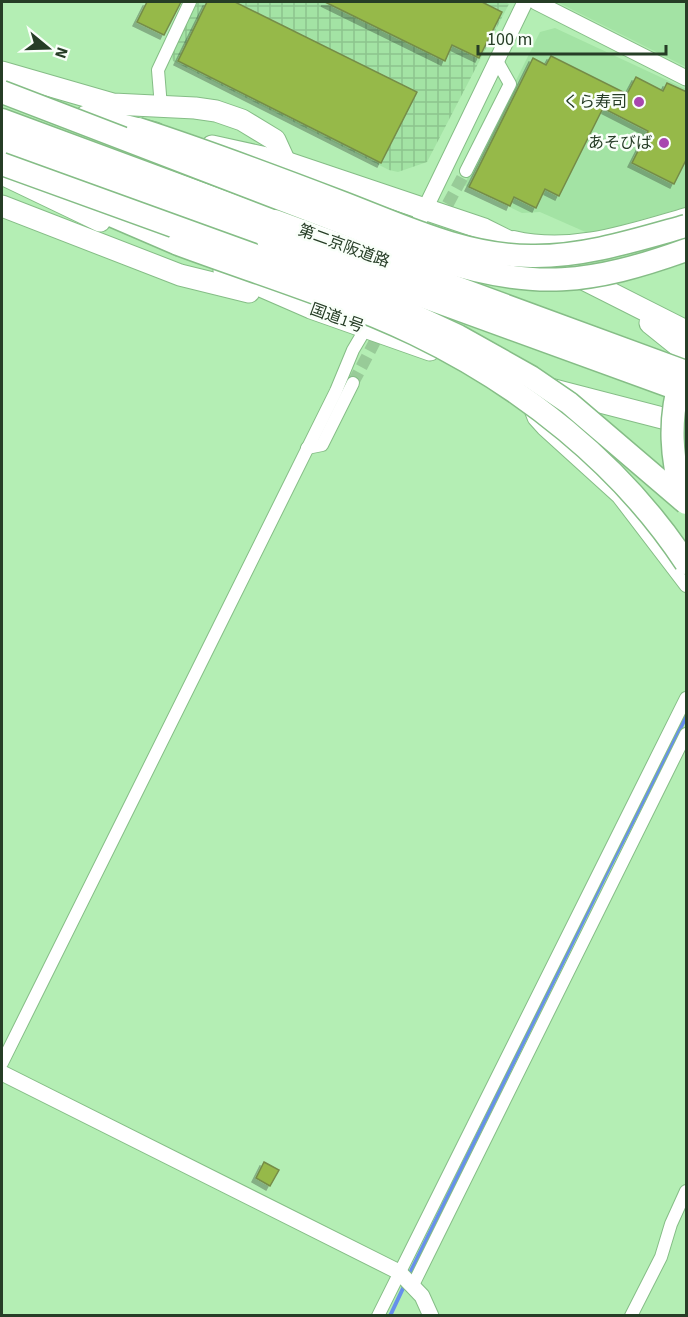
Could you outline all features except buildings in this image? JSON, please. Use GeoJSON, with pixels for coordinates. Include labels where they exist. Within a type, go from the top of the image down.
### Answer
{"type":"FeatureCollection","features":[{"type":"Feature","properties":{"kind":"highway"},"geometry":{"type":"LineString","coordinates":[[2,72],[113,104],[195,108],[242,120],[275,140],[285,162]]}},
{"type":"Feature","properties":{"kind":"highway"},"geometry":{"type":"LineString","coordinates":[[2,87],[210,152],[426,235],[482,251],[506,255],[559,255],[620,244],[687,226]]}},
{"type":"Feature","properties":{"kind":"highway"},"geometry":{"type":"LineString","coordinates":[[2,93],[161,135],[285,162],[426,208],[484,229],[687,331]]}},
{"type":"Feature","properties":{"kind":"highway"},"geometry":{"type":"LineString","coordinates":[[2,93],[436,259],[492,275],[545,281],[595,277],[629,270],[687,250]]}},
{"type":"Feature","properties":{"kind":"highway","name":"第二京阪道路"},"geometry":{"type":"LineString","coordinates":[[2,120],[687,372]]}},
{"type":"Feature","properties":{"kind":"highway","name":"第二京阪道路"},"geometry":{"type":"LineString","coordinates":[[2,142],[687,392]]}},
{"type":"Feature","properties":{"kind":"highway"},"geometry":{"type":"LineString","coordinates":[[2,166],[389,304],[458,336],[531,377],[569,403],[687,503]]}},
{"type":"Feature","properties":{"kind":"highway"},"geometry":{"type":"LineString","coordinates":[[2,166],[178,244],[379,319],[445,350],[512,391],[577,440],[630,491],[687,562]]}},
{"type":"Feature","properties":{"kind":"highway","name":"国道1号"},"geometry":{"type":"LineString","coordinates":[[2,174],[117,229],[214,266],[311,308],[520,381],[687,424]]}},
{"type":"Feature","properties":{"kind":"highway"},"geometry":{"type":"LineString","coordinates":[[2,206],[180,274],[311,308]]}},
{"type":"Feature","properties":{"kind":"highway"},"geometry":{"type":"LineString","coordinates":[[599,286],[687,352]]}},
{"type":"Feature","properties":{"kind":"highway"},"geometry":{"type":"LineString","coordinates":[[687,364],[676,394],[671,427],[677,477],[687,510]]}},
{"type":"Feature","properties":{"kind":"street"},"geometry":{"type":"LineString","coordinates":[[161,107],[158,70],[190,2]]}},
{"type":"Feature","properties":{"kind":"street"},"geometry":{"type":"LineString","coordinates":[[2,1063],[307,448],[352,350],[366,328],[426,208],[525,2]]}},
{"type":"Feature","properties":{"kind":"street"},"geometry":{"type":"LineString","coordinates":[[536,2],[687,78]]}},
{"type":"Feature","properties":{"kind":"street"},"geometry":{"type":"LineString","coordinates":[[466,171],[510,84],[497,61]]}},
{"type":"Feature","properties":{"kind":"street"},"geometry":{"type":"LineString","coordinates":[[484,229],[546,243],[569,243],[687,214]]}},
{"type":"Feature","properties":{"kind":"street"},"geometry":{"type":"LineString","coordinates":[[520,381],[534,419],[618,497],[687,586]]}},
{"type":"Feature","properties":{"kind":"street"},"geometry":{"type":"LineString","coordinates":[[307,448],[322,445],[353,383]]}},
{"type":"Feature","properties":{"kind":"street"},"geometry":{"type":"LineString","coordinates":[[406,1279],[498,1076],[687,698]]}},
{"type":"Feature","properties":{"kind":"street"},"geometry":{"type":"LineString","coordinates":[[378,1316],[406,1279],[513,1084],[687,734]]}},
{"type":"Feature","properties":{"kind":"street"},"geometry":{"type":"LineString","coordinates":[[594,885],[608,892]]}},
{"type":"Feature","properties":{"kind":"street"},"geometry":{"type":"LineString","coordinates":[[2,1073],[406,1279],[431,1316]]}},
{"type":"Feature","properties":{"kind":"street"},"geometry":{"type":"LineString","coordinates":[[498,1076],[513,1084]]}},
{"type":"Feature","properties":{"kind":"street"},"geometry":{"type":"LineString","coordinates":[[631,1316],[662,1257],[672,1224],[687,1191]]}},
{"type":"Feature","properties":{"kind":"shaded area"},"geometry":{"type":"Polygon","coordinates":[[[197,2],[505,2],[509,4],[427,162],[398,172],[389,170],[173,61],[170,53],[197,2]]]}},
{"type":"Feature","properties":{"kind":"shaded area"},"geometry":{"type":"Polygon","coordinates":[[[557,2],[686,2],[686,67],[557,2]]]}},
{"type":"Feature","properties":{"kind":"shaded area"},"geometry":{"type":"Polygon","coordinates":[[[555,28],[686,89],[686,207],[590,234],[540,212],[522,213],[464,185],[540,32],[555,28]]]}},
{"type":"Feature","properties":{"kind":"waterway"},"geometry":{"type":"LineString","coordinates":[[408,1277],[609,868],[686,717]]}},
{"type":"Feature","properties":{"kind":"waterway"},"geometry":{"type":"LineString","coordinates":[[390,1316],[405,1284]]}},
{"type":"Feature","properties":{"kind":"tunnel"},"geometry":{"type":"LineString","coordinates":[[439,220],[466,171]]}},
{"type":"Feature","properties":{"kind":"tunnel"},"geometry":{"type":"LineString","coordinates":[[353,383],[382,328]]}},
{"type":"Feature","properties":{"kind":"place","name":"くら寿司"},"geometry":{"type":"Point","coordinates":[639,102]}},
{"type":"Feature","properties":{"kind":"place","name":"あそびば"},"geometry":{"type":"Point","coordinates":[664,143]}}]}
